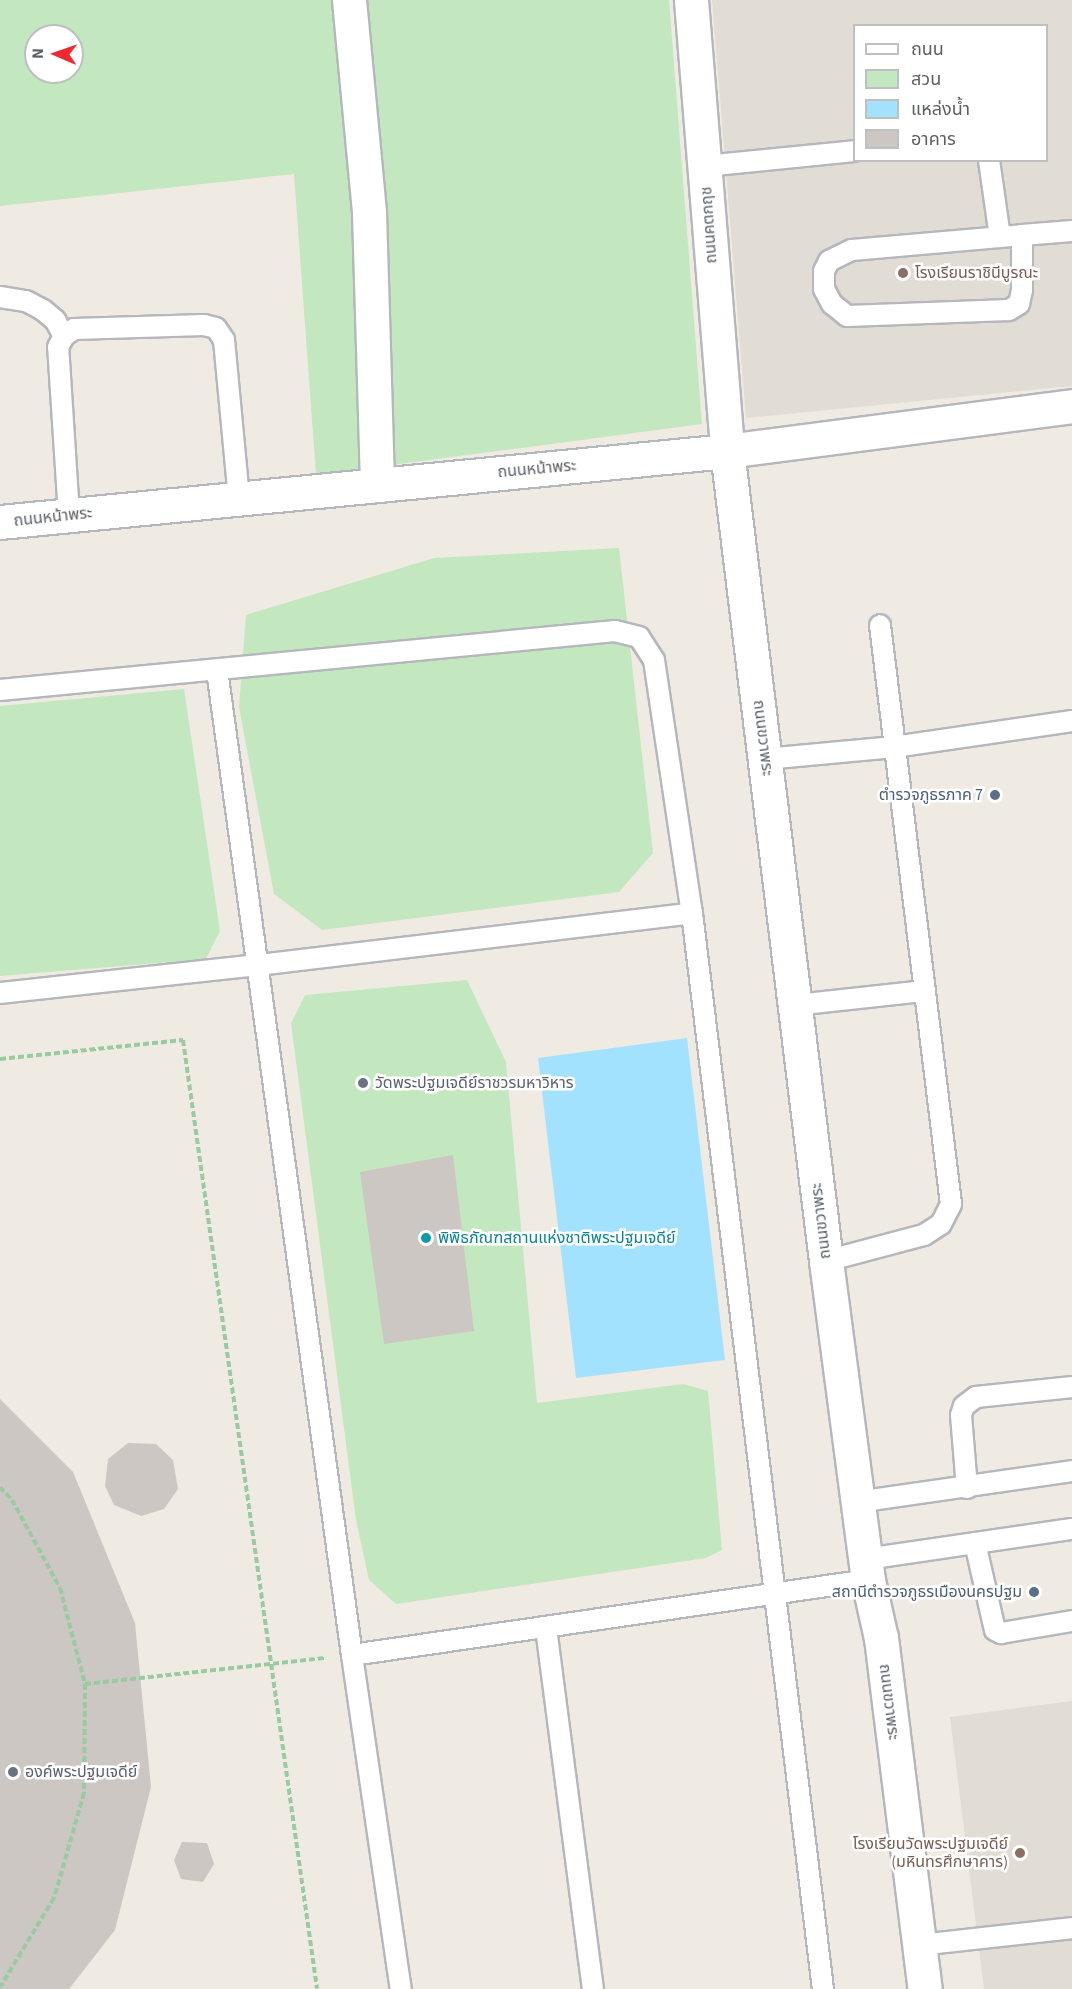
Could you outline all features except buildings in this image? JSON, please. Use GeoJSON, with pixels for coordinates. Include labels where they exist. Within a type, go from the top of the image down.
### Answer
{"type":"FeatureCollection","features":[{"type":"Feature","properties":{"kind":"main road"},"geometry":{"type":"LineString","coordinates":[[349,0],[369,213],[377,484]]}},
{"type":"Feature","properties":{"kind":"main road","name":"ถนนคตกฤช"},"geometry":{"type":"LineString","coordinates":[[691,0],[727,451]]}},
{"type":"Feature","properties":{"kind":"main road","name":"ถนนหน้าพระ"},"geometry":{"type":"LineString","coordinates":[[0,522],[727,451],[1072,406]]}},
{"type":"Feature","properties":{"kind":"main road","name":"ถนนขวาพระ"},"geometry":{"type":"LineString","coordinates":[[727,451],[826,1261],[867,1570],[881,1638],[925,1989]]}},
{"type":"Feature","properties":{"kind":"lane"},"geometry":{"type":"LineString","coordinates":[[705,166],[853,151]]}},
{"type":"Feature","properties":{"kind":"lane"},"geometry":{"type":"LineString","coordinates":[[989,162],[1000,237]]}},
{"type":"Feature","properties":{"kind":"lane"},"geometry":{"type":"LineString","coordinates":[[1022,235],[1022,290],[1019,304],[1009,310],[847,316],[832,303],[824,289],[824,271],[829,261],[852,250],[1022,235],[1072,231]]}},
{"type":"Feature","properties":{"kind":"lane"},"geometry":{"type":"LineString","coordinates":[[0,297],[26,302],[43,310],[55,320],[64,336]]}},
{"type":"Feature","properties":{"kind":"lane"},"geometry":{"type":"LineString","coordinates":[[69,515],[58,347],[64,336],[74,329],[204,324],[216,328],[224,340],[239,498]]}},
{"type":"Feature","properties":{"kind":"lane"},"geometry":{"type":"LineString","coordinates":[[826,1261],[924,1235],[941,1224],[951,1204],[880,625]]}},
{"type":"Feature","properties":{"kind":"lane"},"geometry":{"type":"LineString","coordinates":[[0,690],[615,631],[639,637],[654,660],[692,913],[823,1989]]}},
{"type":"Feature","properties":{"kind":"lane"},"geometry":{"type":"LineString","coordinates":[[217,670],[260,965],[352,1654],[400,1989]]}},
{"type":"Feature","properties":{"kind":"lane"},"geometry":{"type":"LineString","coordinates":[[765,759],[894,747],[1072,721]]}},
{"type":"Feature","properties":{"kind":"lane"},"geometry":{"type":"LineString","coordinates":[[0,993],[260,965],[692,913]]}},
{"type":"Feature","properties":{"kind":"lane"},"geometry":{"type":"LineString","coordinates":[[795,1005],[924,991]]}},
{"type":"Feature","properties":{"kind":"lane"},"geometry":{"type":"LineString","coordinates":[[967,1488],[962,1415],[964,1406],[976,1397],[1072,1387]]}},
{"type":"Feature","properties":{"kind":"lane"},"geometry":{"type":"LineString","coordinates":[[858,1502],[1072,1471]]}},
{"type":"Feature","properties":{"kind":"lane"},"geometry":{"type":"LineString","coordinates":[[352,1654],[774,1594],[975,1543],[1072,1529]]}},
{"type":"Feature","properties":{"kind":"lane"},"geometry":{"type":"LineString","coordinates":[[975,1543],[995,1630],[1001,1633],[1072,1621]]}},
{"type":"Feature","properties":{"kind":"lane"},"geometry":{"type":"LineString","coordinates":[[546,1628],[593,1989]]}},
{"type":"Feature","properties":{"kind":"lane"},"geometry":{"type":"LineString","coordinates":[[919,1945],[1072,1928]]}},
{"type":"Feature","properties":{"kind":"path"},"geometry":{"type":"LineString","coordinates":[[0,1059],[183,1040],[317,1989]]}},
{"type":"Feature","properties":{"kind":"path"},"geometry":{"type":"LineString","coordinates":[[0,1487],[12,1500],[60,1587],[85,1684],[84,1793],[54,1898],[0,1987]]}},
{"type":"Feature","properties":{"kind":"path"},"geometry":{"type":"LineString","coordinates":[[85,1684],[271,1665],[352,1654]]}},
{"type":"Feature","properties":{"kind":"shaded area","name":"โรงเรียนราชินีบูรณะ"},"geometry":{"type":"Polygon","coordinates":[[[712,0],[1072,0],[1072,386],[746,418],[712,0]]]}},
{"type":"Feature","properties":{"kind":"shaded area","name":"โรงเรียนวัดพระปฐมเจดีย์ (มหินทรศึกษาคาร)"},"geometry":{"type":"Polygon","coordinates":[[[1072,1701],[1072,1989],[984,1989],[950,1717],[1072,1701]]]}},
{"type":"Feature","properties":{"kind":"green space"},"geometry":{"type":"Polygon","coordinates":[[[0,0],[669,0],[702,424],[316,475],[294,174],[0,206],[0,0]]]}},
{"type":"Feature","properties":{"kind":"green space"},"geometry":{"type":"Polygon","coordinates":[[[619,548],[653,853],[619,892],[322,930],[274,894],[239,707],[246,615],[434,558],[619,548]]]}},
{"type":"Feature","properties":{"kind":"green space"},"geometry":{"type":"Polygon","coordinates":[[[184,689],[220,931],[206,959],[0,976],[0,706],[184,689]]]}},
{"type":"Feature","properties":{"kind":"green space"},"geometry":{"type":"Polygon","coordinates":[[[467,980],[506,1062],[537,1403],[683,1384],[708,1391],[722,1550],[706,1558],[396,1604],[369,1580],[356,1520],[291,1023],[305,995],[467,980]]]}},
{"type":"Feature","properties":{"kind":"water"},"geometry":{"type":"Polygon","coordinates":[[[687,1038],[725,1360],[576,1378],[538,1058],[687,1038]]]}},
{"type":"Feature","properties":{"kind":"place","name":"โรงเรียนราชินีบูรณะ"},"geometry":{"type":"Point","coordinates":[903,273]}},
{"type":"Feature","properties":{"kind":"place","name":"ตำรวจภูธรภาค 7"},"geometry":{"type":"Point","coordinates":[995,795]}},
{"type":"Feature","properties":{"kind":"place","name":"วัดพระปฐมเจดีย์ราชวรมหาวิหาร"},"geometry":{"type":"Point","coordinates":[363,1083]}},
{"type":"Feature","properties":{"kind":"place","name":"พิพิธภัณฑสถานแห่งชาติพระปฐมเจดีย์"},"geometry":{"type":"Point","coordinates":[426,1238]}},
{"type":"Feature","properties":{"kind":"place","name":"สถานีตำรวจภูธรเมืองนครปฐม"},"geometry":{"type":"Point","coordinates":[1034,1592]}},
{"type":"Feature","properties":{"kind":"place","name":"องค์พระปฐมเจดีย์"},"geometry":{"type":"Point","coordinates":[13,1772]}},
{"type":"Feature","properties":{"kind":"place","name":"โรงเรียนวัดพระปฐมเจดีย์ (มหินทรศึกษาคาร)"},"geometry":{"type":"Point","coordinates":[1020,1853]}}]}
